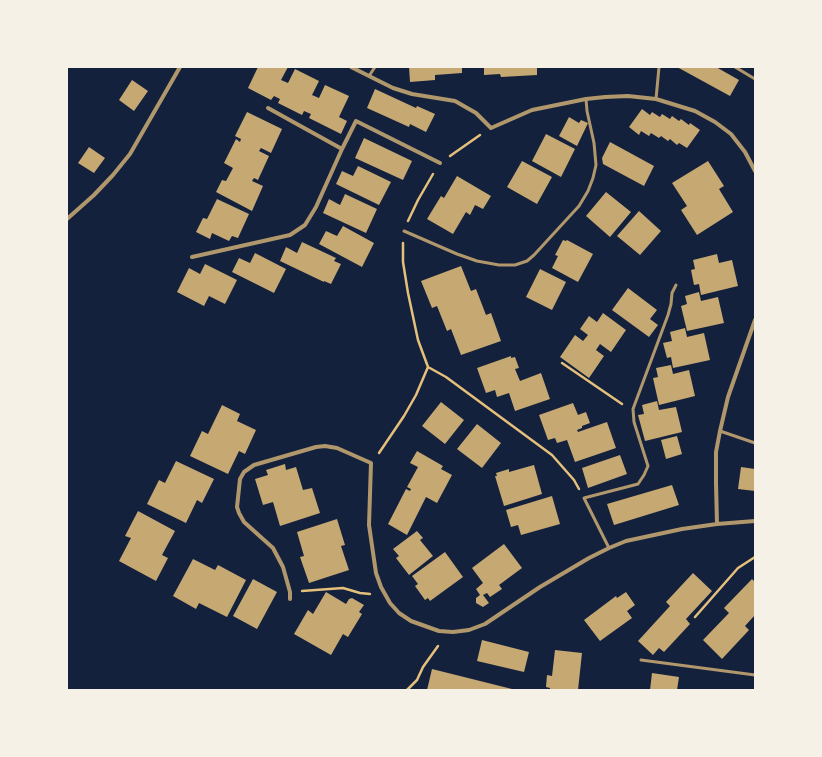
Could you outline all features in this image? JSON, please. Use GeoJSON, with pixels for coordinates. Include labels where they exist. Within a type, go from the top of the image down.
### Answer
{"type":"FeatureCollection","features":[{"type":"Feature","properties":{"kind":"street"},"geometry":{"type":"LineString","coordinates":[[67,219],[94,195],[130,154],[180,67]]}},
{"type":"Feature","properties":{"kind":"street"},"geometry":{"type":"LineString","coordinates":[[350,67],[393,88],[412,94],[455,101],[476,113],[491,128],[532,110],[586,100],[628,96],[656,99],[695,111],[715,122],[731,134],[745,152],[755,172]]}},
{"type":"Feature","properties":{"kind":"street"},"geometry":{"type":"LineString","coordinates":[[268,108],[342,149]]}},
{"type":"Feature","properties":{"kind":"street"},"geometry":{"type":"LineString","coordinates":[[192,257],[290,235],[305,225],[316,208],[356,121],[440,162]]}},
{"type":"Feature","properties":{"kind":"street"},"geometry":{"type":"LineString","coordinates":[[717,524],[716,452],[728,397],[755,320]]}},
{"type":"Feature","properties":{"kind":"street"},"geometry":{"type":"LineString","coordinates":[[290,599],[290,592],[282,567],[273,548],[244,522],[239,513],[237,507],[240,479],[244,472],[254,465],[316,447],[324,446],[337,448],[371,462],[369,525],[376,573],[390,603],[399,613],[411,621],[439,631],[453,632],[469,630],[485,624],[540,586],[609,548],[626,541],[649,535],[717,524],[755,521]]}},
{"type":"Feature","properties":{"kind":"lane"},"geometry":{"type":"LineString","coordinates":[[369,76],[375,67]]}},
{"type":"Feature","properties":{"kind":"lane"},"geometry":{"type":"LineString","coordinates":[[656,99],[659,67]]}},
{"type":"Feature","properties":{"kind":"lane"},"geometry":{"type":"LineString","coordinates":[[735,67],[755,79]]}},
{"type":"Feature","properties":{"kind":"lane"},"geometry":{"type":"LineString","coordinates":[[404,231],[477,261],[499,265],[515,265],[527,261],[534,256],[579,206],[594,178],[596,165],[594,143],[586,100]]}},
{"type":"Feature","properties":{"kind":"lane"},"geometry":{"type":"LineString","coordinates":[[609,548],[584,498],[638,484],[648,466],[634,422],[633,409],[668,315],[672,293],[676,285]]}},
{"type":"Feature","properties":{"kind":"lane"},"geometry":{"type":"LineString","coordinates":[[720,431],[755,443]]}},
{"type":"Feature","properties":{"kind":"lane"},"geometry":{"type":"LineString","coordinates":[[641,660],[755,675]]}},
{"type":"Feature","properties":{"kind":"path"},"geometry":{"type":"LineString","coordinates":[[491,128],[440,162],[429,178],[404,231],[402,248],[408,293],[418,340],[428,367],[446,377],[552,455],[574,480],[584,498]]}},
{"type":"Feature","properties":{"kind":"path"},"geometry":{"type":"LineString","coordinates":[[562,363],[614,400],[633,409]]}},
{"type":"Feature","properties":{"kind":"path"},"geometry":{"type":"LineString","coordinates":[[371,462],[389,440],[404,416],[416,395],[428,367]]}},
{"type":"Feature","properties":{"kind":"path"},"geometry":{"type":"LineString","coordinates":[[695,617],[738,568],[755,557]]}},
{"type":"Feature","properties":{"kind":"path"},"geometry":{"type":"LineString","coordinates":[[290,592],[343,588],[360,593],[385,594]]}},
{"type":"Feature","properties":{"kind":"path"},"geometry":{"type":"LineString","coordinates":[[407,690],[417,680],[422,667],[438,646]]}},
{"type":"Feature","properties":{"kind":"building"},"geometry":{"type":"Polygon","coordinates":[[[258,67],[288,67],[281,80],[288,83],[295,69],[319,81],[312,95],[319,98],[325,85],[349,96],[339,117],[347,121],[341,134],[309,118],[311,114],[304,111],[302,115],[278,103],[280,99],[274,96],[271,100],[248,88],[258,67]]]}},
{"type":"Feature","properties":{"kind":"building"},"geometry":{"type":"Polygon","coordinates":[[[409,67],[462,67],[462,73],[435,75],[435,80],[410,82],[409,67]]]}},
{"type":"Feature","properties":{"kind":"building"},"geometry":{"type":"Polygon","coordinates":[[[484,67],[537,67],[537,75],[501,77],[500,74],[484,75],[484,67]]]}},
{"type":"Feature","properties":{"kind":"building"},"geometry":{"type":"Polygon","coordinates":[[[677,67],[716,67],[739,80],[730,96],[677,67]]]}},
{"type":"Feature","properties":{"kind":"building"},"geometry":{"type":"Polygon","coordinates":[[[132,80],[148,91],[134,111],[119,100],[132,80]]]}},
{"type":"Feature","properties":{"kind":"building"},"geometry":{"type":"Polygon","coordinates":[[[375,89],[416,108],[417,106],[435,114],[426,132],[410,124],[409,127],[367,108],[375,89]]]}},
{"type":"Feature","properties":{"kind":"building"},"geometry":{"type":"Polygon","coordinates":[[[642,109],[650,115],[652,112],[660,117],[662,114],[670,119],[672,116],[679,121],[681,119],[700,130],[687,148],[679,143],[677,145],[670,139],[668,141],[661,136],[659,138],[651,133],[649,136],[641,131],[639,135],[629,127],[642,109]]]}},
{"type":"Feature","properties":{"kind":"building"},"geometry":{"type":"Polygon","coordinates":[[[247,112],[282,129],[271,153],[261,148],[259,151],[269,156],[258,180],[254,178],[252,181],[263,186],[252,211],[216,192],[222,180],[226,181],[233,168],[224,163],[236,139],[240,142],[241,139],[235,136],[247,112]]]}},
{"type":"Feature","properties":{"kind":"building"},"geometry":{"type":"Polygon","coordinates":[[[569,117],[579,123],[581,120],[588,123],[577,146],[559,136],[569,117]]]}},
{"type":"Feature","properties":{"kind":"building"},"geometry":{"type":"Polygon","coordinates":[[[546,134],[575,149],[561,177],[532,161],[546,134]]]}},
{"type":"Feature","properties":{"kind":"building"},"geometry":{"type":"Polygon","coordinates":[[[364,138],[412,161],[403,180],[355,158],[364,138]]]}},
{"type":"Feature","properties":{"kind":"building"},"geometry":{"type":"Polygon","coordinates":[[[610,142],[654,166],[644,186],[603,164],[602,158],[610,142]]]}},
{"type":"Feature","properties":{"kind":"building"},"geometry":{"type":"Polygon","coordinates":[[[89,147],[105,158],[94,173],[78,163],[89,147]]]}},
{"type":"Feature","properties":{"kind":"building"},"geometry":{"type":"Polygon","coordinates":[[[522,161],[552,177],[537,204],[507,187],[522,161]]]}},
{"type":"Feature","properties":{"kind":"building"},"geometry":{"type":"Polygon","coordinates":[[[708,161],[724,186],[719,189],[733,212],[697,235],[681,210],[687,206],[672,183],[708,161]]]}},
{"type":"Feature","properties":{"kind":"building"},"geometry":{"type":"Polygon","coordinates":[[[358,166],[391,182],[379,205],[336,184],[342,171],[353,176],[358,166]]]}},
{"type":"Feature","properties":{"kind":"building"},"geometry":{"type":"Polygon","coordinates":[[[457,176],[491,196],[483,209],[475,205],[470,215],[466,212],[453,234],[427,219],[441,196],[444,198],[457,176]]]}},
{"type":"Feature","properties":{"kind":"building"},"geometry":{"type":"Polygon","coordinates":[[[606,192],[631,212],[610,237],[586,216],[606,192]]]}},
{"type":"Feature","properties":{"kind":"building"},"geometry":{"type":"Polygon","coordinates":[[[345,194],[377,209],[366,233],[323,213],[329,199],[340,205],[345,194]]]}},
{"type":"Feature","properties":{"kind":"building"},"geometry":{"type":"Polygon","coordinates":[[[217,199],[249,214],[238,238],[232,236],[229,241],[212,233],[210,239],[196,232],[203,218],[207,219],[217,199]]]}},
{"type":"Feature","properties":{"kind":"building"},"geometry":{"type":"Polygon","coordinates":[[[639,211],[661,231],[640,255],[617,236],[639,211]]]}},
{"type":"Feature","properties":{"kind":"building"},"geometry":{"type":"Polygon","coordinates":[[[343,226],[374,243],[362,267],[319,244],[326,231],[337,236],[343,226]]]}},
{"type":"Feature","properties":{"kind":"building"},"geometry":{"type":"Polygon","coordinates":[[[563,240],[567,240],[593,254],[578,282],[552,268],[558,256],[555,255],[563,240]]]}},
{"type":"Feature","properties":{"kind":"building"},"geometry":{"type":"Polygon","coordinates":[[[302,242],[336,258],[334,261],[341,264],[331,284],[280,261],[286,247],[297,253],[302,242]]]}},
{"type":"Feature","properties":{"kind":"building"},"geometry":{"type":"Polygon","coordinates":[[[255,253],[286,269],[274,293],[232,272],[239,258],[250,263],[255,253]]]}},
{"type":"Feature","properties":{"kind":"building"},"geometry":{"type":"Polygon","coordinates":[[[717,254],[719,263],[732,260],[738,286],[701,295],[699,284],[694,285],[691,270],[695,269],[693,260],[717,254]]]}},
{"type":"Feature","properties":{"kind":"building"},"geometry":{"type":"Polygon","coordinates":[[[205,264],[237,280],[225,304],[209,296],[204,306],[177,292],[189,268],[200,274],[205,264]]]}},
{"type":"Feature","properties":{"kind":"building"},"geometry":{"type":"Polygon","coordinates":[[[461,266],[471,291],[476,289],[486,315],[491,313],[501,341],[461,355],[451,329],[447,331],[437,306],[432,308],[421,281],[461,266]]]}},
{"type":"Feature","properties":{"kind":"building"},"geometry":{"type":"Polygon","coordinates":[[[540,269],[566,282],[552,310],[526,297],[540,269]]]}},
{"type":"Feature","properties":{"kind":"building"},"geometry":{"type":"Polygon","coordinates":[[[628,288],[657,310],[650,319],[658,325],[649,337],[612,310],[628,288]]]}},
{"type":"Feature","properties":{"kind":"building"},"geometry":{"type":"Polygon","coordinates":[[[699,292],[701,301],[718,297],[724,323],[687,331],[681,306],[687,304],[685,296],[699,292]]]}},
{"type":"Feature","properties":{"kind":"building"},"geometry":{"type":"Polygon","coordinates":[[[603,313],[626,330],[611,352],[600,344],[596,350],[604,356],[589,378],[560,357],[575,335],[583,341],[588,335],[580,329],[589,316],[597,322],[603,313]]]}},
{"type":"Feature","properties":{"kind":"building"},"geometry":{"type":"Polygon","coordinates":[[[685,328],[687,337],[704,333],[710,360],[673,368],[671,357],[667,358],[663,343],[672,341],[670,332],[685,328]]]}},
{"type":"Feature","properties":{"kind":"building"},"geometry":{"type":"Polygon","coordinates":[[[511,356],[511,358],[515,357],[519,368],[515,369],[520,381],[541,373],[550,399],[515,411],[509,393],[497,397],[495,390],[486,393],[477,368],[511,356]]]}},
{"type":"Feature","properties":{"kind":"building"},"geometry":{"type":"Polygon","coordinates":[[[671,365],[673,374],[689,370],[695,396],[659,405],[653,378],[658,377],[656,368],[671,365]]]}},
{"type":"Feature","properties":{"kind":"building"},"geometry":{"type":"Polygon","coordinates":[[[657,401],[659,410],[676,407],[682,432],[645,441],[638,415],[644,414],[642,405],[657,401]]]}},
{"type":"Feature","properties":{"kind":"building"},"geometry":{"type":"Polygon","coordinates":[[[441,402],[464,420],[445,444],[422,426],[441,402]]]}},
{"type":"Feature","properties":{"kind":"building"},"geometry":{"type":"Polygon","coordinates":[[[573,403],[578,415],[586,412],[590,423],[582,426],[582,428],[577,430],[578,432],[607,422],[616,448],[575,462],[567,440],[557,443],[555,438],[548,440],[539,415],[573,403]]]}},
{"type":"Feature","properties":{"kind":"building"},"geometry":{"type":"Polygon","coordinates":[[[222,405],[240,414],[237,421],[256,430],[245,454],[239,451],[228,474],[190,456],[202,431],[208,434],[222,405]]]}},
{"type":"Feature","properties":{"kind":"building"},"geometry":{"type":"Polygon","coordinates":[[[477,424],[501,443],[482,468],[457,449],[477,424]]]}},
{"type":"Feature","properties":{"kind":"building"},"geometry":{"type":"Polygon","coordinates":[[[677,436],[682,454],[666,459],[661,440],[677,436]]]}},
{"type":"Feature","properties":{"kind":"building"},"geometry":{"type":"Polygon","coordinates":[[[417,451],[443,466],[441,469],[452,475],[437,503],[426,497],[407,535],[388,524],[406,489],[410,491],[411,489],[407,487],[418,467],[410,463],[417,451]]]}},
{"type":"Feature","properties":{"kind":"building"},"geometry":{"type":"Polygon","coordinates":[[[620,455],[627,474],[588,488],[582,468],[620,455]]]}},
{"type":"Feature","properties":{"kind":"building"},"geometry":{"type":"Polygon","coordinates":[[[176,461],[214,479],[202,503],[197,500],[186,523],[147,504],[159,480],[165,483],[176,461]]]}},
{"type":"Feature","properties":{"kind":"building"},"geometry":{"type":"Polygon","coordinates":[[[285,464],[286,470],[296,467],[303,490],[312,488],[320,513],[280,526],[273,502],[263,505],[255,479],[268,475],[266,470],[285,464]]]}},
{"type":"Feature","properties":{"kind":"building"},"geometry":{"type":"Polygon","coordinates":[[[534,465],[542,494],[504,506],[495,476],[497,476],[496,473],[509,469],[509,472],[534,465]]]}},
{"type":"Feature","properties":{"kind":"building"},"geometry":{"type":"Polygon","coordinates":[[[741,467],[755,469],[755,491],[738,489],[741,467]]]}},
{"type":"Feature","properties":{"kind":"building"},"geometry":{"type":"Polygon","coordinates":[[[672,485],[679,505],[614,525],[607,504],[672,485]]]}},
{"type":"Feature","properties":{"kind":"building"},"geometry":{"type":"Polygon","coordinates":[[[552,496],[560,524],[521,535],[518,525],[511,527],[506,510],[552,496]]]}},
{"type":"Feature","properties":{"kind":"building"},"geometry":{"type":"Polygon","coordinates":[[[138,511],[175,531],[162,555],[168,558],[156,581],[119,561],[131,538],[125,536],[138,511]]]}},
{"type":"Feature","properties":{"kind":"building"},"geometry":{"type":"Polygon","coordinates":[[[337,519],[345,545],[341,546],[349,570],[309,583],[300,557],[304,556],[297,532],[337,519]]]}},
{"type":"Feature","properties":{"kind":"building"},"geometry":{"type":"Polygon","coordinates":[[[417,531],[423,538],[420,540],[433,556],[409,575],[396,558],[399,556],[393,549],[417,531]]]}},
{"type":"Feature","properties":{"kind":"building"},"geometry":{"type":"Polygon","coordinates":[[[504,544],[522,568],[499,585],[502,589],[490,597],[487,593],[483,595],[489,603],[483,607],[476,603],[476,598],[480,595],[476,589],[483,583],[472,568],[504,544]]]}},
{"type":"Feature","properties":{"kind":"building"},"geometry":{"type":"Polygon","coordinates":[[[445,552],[463,577],[430,601],[428,598],[425,600],[415,586],[418,584],[412,576],[445,552]]]}},
{"type":"Feature","properties":{"kind":"building"},"geometry":{"type":"Polygon","coordinates":[[[193,559],[215,570],[218,565],[246,580],[227,617],[199,603],[196,609],[173,596],[193,559]]]}},
{"type":"Feature","properties":{"kind":"building"},"geometry":{"type":"Polygon","coordinates":[[[693,573],[712,591],[686,619],[690,624],[664,652],[659,648],[653,655],[638,641],[670,606],[666,602],[693,573]]]}},
{"type":"Feature","properties":{"kind":"building"},"geometry":{"type":"Polygon","coordinates":[[[253,579],[277,592],[257,629],[233,616],[253,579]]]}},
{"type":"Feature","properties":{"kind":"building"},"geometry":{"type":"Polygon","coordinates":[[[752,579],[755,582],[755,615],[745,626],[749,630],[722,659],[703,640],[729,613],[724,608],[752,579]]]}},
{"type":"Feature","properties":{"kind":"building"},"geometry":{"type":"Polygon","coordinates":[[[326,592],[346,604],[349,599],[352,598],[364,605],[359,612],[362,614],[348,637],[343,634],[331,655],[294,634],[308,610],[313,614],[326,592]]]}},
{"type":"Feature","properties":{"kind":"building"},"geometry":{"type":"Polygon","coordinates":[[[626,592],[635,605],[627,611],[632,618],[600,641],[584,620],[616,596],[617,598],[626,592]]]}},
{"type":"Feature","properties":{"kind":"building"},"geometry":{"type":"Polygon","coordinates":[[[482,640],[529,652],[524,672],[477,661],[482,640]]]}},
{"type":"Feature","properties":{"kind":"building"},"geometry":{"type":"Polygon","coordinates":[[[555,650],[582,653],[578,690],[550,690],[550,688],[546,687],[547,675],[552,676],[555,650]]]}},
{"type":"Feature","properties":{"kind":"building"},"geometry":{"type":"Polygon","coordinates":[[[432,669],[512,689],[427,690],[432,669]]]}},
{"type":"Feature","properties":{"kind":"building"},"geometry":{"type":"Polygon","coordinates":[[[652,673],[679,677],[677,690],[650,690],[652,673]]]}}]}
